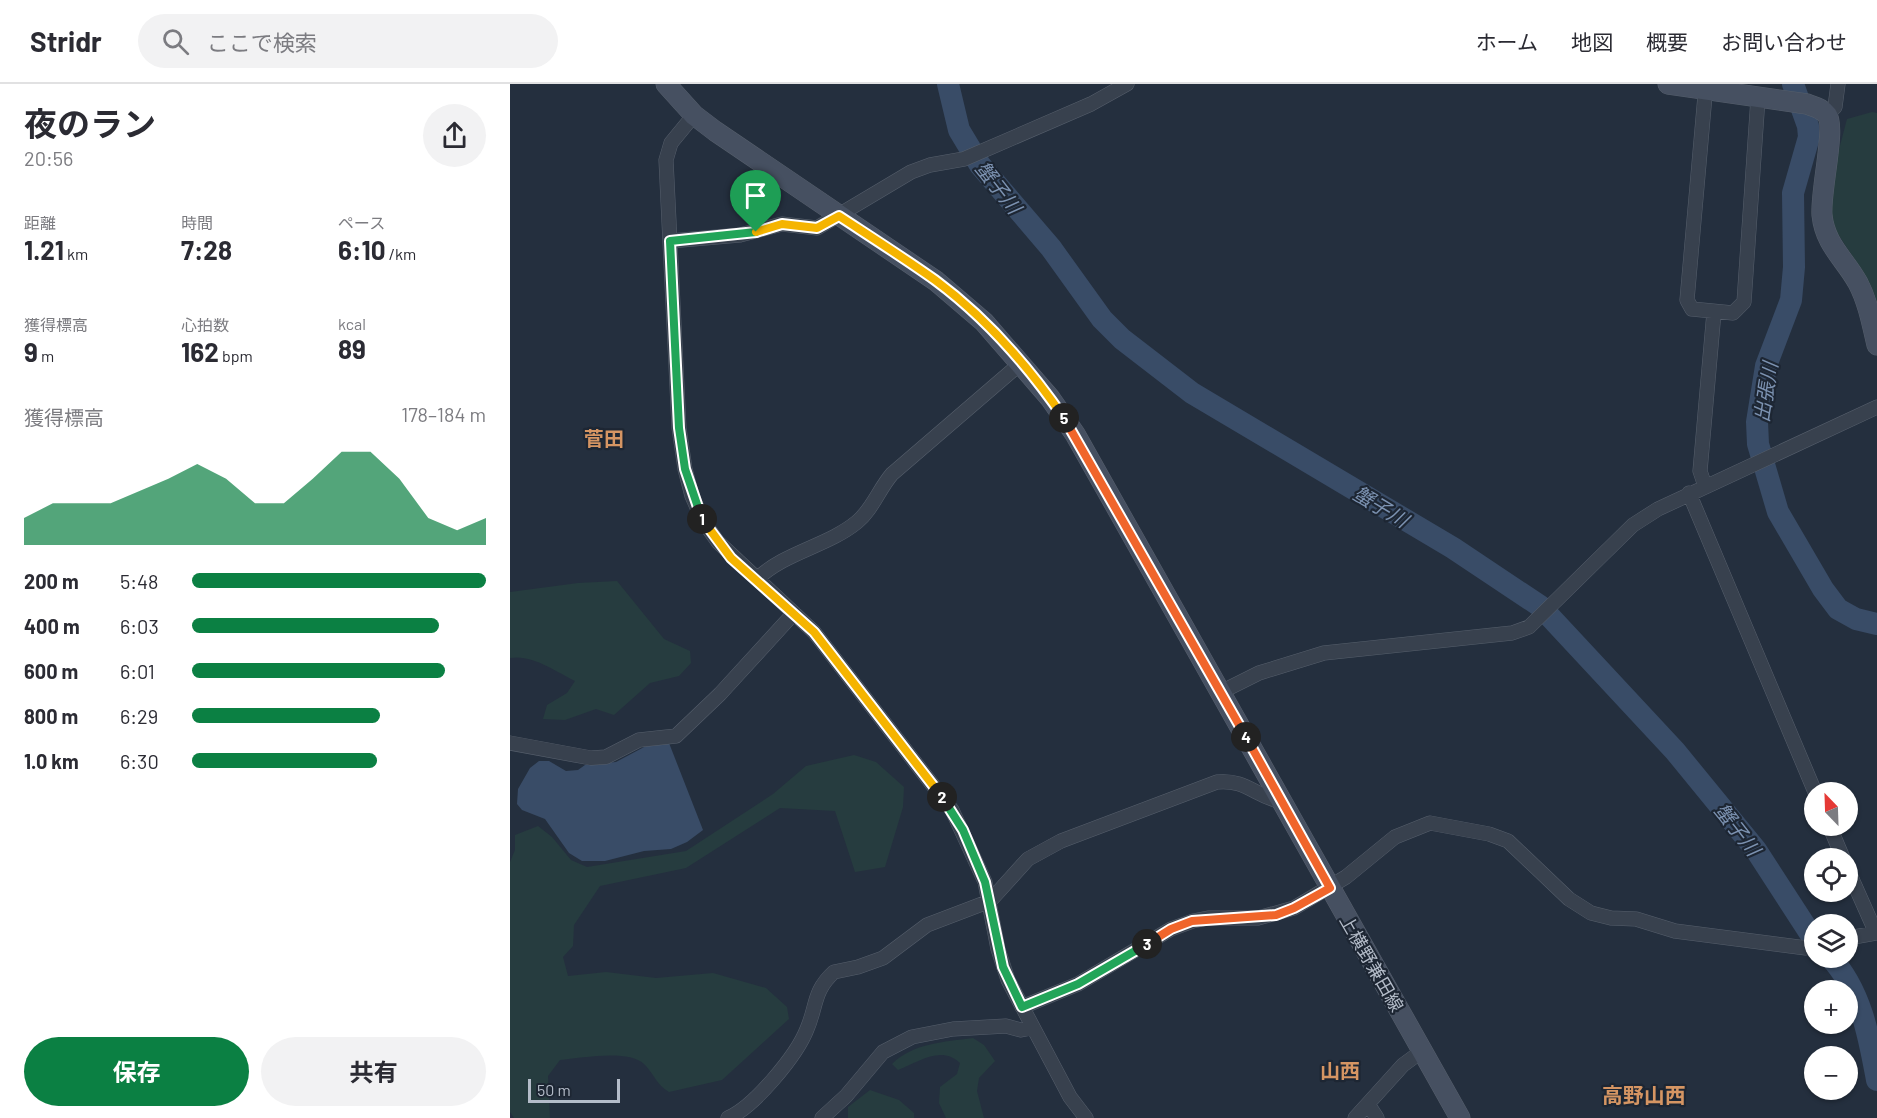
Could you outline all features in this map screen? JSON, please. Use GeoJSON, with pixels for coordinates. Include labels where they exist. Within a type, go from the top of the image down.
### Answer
{"type":"FeatureCollection","features":[{"type":"Feature","properties":{"kind":"main road","name":"上横野兼田線"},"geometry":{"type":"LineString","coordinates":[[666,84],[694,115],[936,281],[984,322],[1050,398],[1075,435],[1460,1118]]}},
{"type":"Feature","properties":{"kind":"main road"},"geometry":{"type":"LineString","coordinates":[[1670,84],[1706,87],[1758,98],[1798,103],[1820,108],[1827,115],[1831,136],[1821,195],[1824,230],[1835,254],[1860,287],[1877,345]]}},
{"type":"Feature","properties":{"kind":"street"},"geometry":{"type":"LineString","coordinates":[[670,241],[740,235],[782,224],[817,228],[891,182],[912,172],[930,165],[964,159],[1091,104],[1127,84]]}},
{"type":"Feature","properties":{"kind":"street"},"geometry":{"type":"LineString","coordinates":[[1827,115],[1835,107],[1838,84]]}},
{"type":"Feature","properties":{"kind":"street"},"geometry":{"type":"LineString","coordinates":[[1706,87],[1687,300],[1692,309],[1733,312],[1744,302],[1758,98]]}},
{"type":"Feature","properties":{"kind":"street"},"geometry":{"type":"LineString","coordinates":[[694,115],[671,143],[666,160],[679,428],[685,469],[703,521],[731,558],[814,632],[952,810],[971,849],[990,901],[1003,967],[1031,1028],[1070,1096],[1086,1118]]}},
{"type":"Feature","properties":{"kind":"street"},"geometry":{"type":"LineString","coordinates":[[1705,486],[1700,471],[1714,312]]}},
{"type":"Feature","properties":{"kind":"street"},"geometry":{"type":"LineString","coordinates":[[757,579],[777,563],[858,522],[880,487],[892,474],[1021,363]]}},
{"type":"Feature","properties":{"kind":"street"},"geometry":{"type":"LineString","coordinates":[[1221,692],[1259,673],[1323,653],[1512,633],[1528,627],[1633,525],[1658,509],[1877,407]]}},
{"type":"Feature","properties":{"kind":"street"},"geometry":{"type":"LineString","coordinates":[[1689,493],[1811,782]]}},
{"type":"Feature","properties":{"kind":"street"},"geometry":{"type":"LineString","coordinates":[[510,743],[591,758],[606,757],[639,740],[676,736],[794,613]]}},
{"type":"Feature","properties":{"kind":"street"},"geometry":{"type":"LineString","coordinates":[[728,1118],[748,1103],[802,1042],[817,992],[834,972],[883,958],[927,925],[990,901],[1028,859],[1061,841],[1217,782],[1235,780],[1271,800],[1283,802]]}},
{"type":"Feature","properties":{"kind":"street"},"geometry":{"type":"LineString","coordinates":[[1022,1007],[1078,984],[1171,929],[1192,921],[1276,915],[1294,908],[1330,888],[1395,837],[1430,823],[1489,834],[1508,841],[1569,898],[1591,913],[1611,918],[1636,919],[1675,931],[1804,945]]}},
{"type":"Feature","properties":{"kind":"street"},"geometry":{"type":"LineString","coordinates":[[1858,892],[1876,933],[1858,936]]}},
{"type":"Feature","properties":{"kind":"street"},"geometry":{"type":"LineString","coordinates":[[822,1118],[846,1096],[884,1052],[912,1037],[953,1029],[1006,1026],[1031,1028]]}},
{"type":"Feature","properties":{"kind":"street"},"geometry":{"type":"LineString","coordinates":[[1355,1118],[1403,1065],[1422,1051]]}},
{"type":"Feature","properties":{"kind":"street"},"geometry":{"type":"LineString","coordinates":[[1368,1104],[1377,1118]]}},
{"type":"Feature","properties":{"kind":"green space"},"geometry":{"type":"Polygon","coordinates":[[[1872,112],[1877,113],[1877,312],[1864,274],[1834,228],[1828,191],[1847,119],[1872,112]]]}},
{"type":"Feature","properties":{"kind":"green space"},"geometry":{"type":"Polygon","coordinates":[[[617,581],[664,639],[690,651],[691,663],[679,676],[650,683],[614,715],[596,709],[565,720],[543,719],[547,705],[567,693],[575,681],[527,658],[510,658],[510,592],[578,583],[617,581]]]}},
{"type":"Feature","properties":{"kind":"green space"},"geometry":{"type":"Polygon","coordinates":[[[854,755],[876,762],[904,787],[903,807],[885,867],[855,872],[835,811],[780,808],[686,868],[600,886],[574,925],[573,946],[563,957],[568,976],[606,972],[656,978],[713,973],[766,988],[787,1007],[789,1019],[722,1080],[669,1092],[637,1059],[604,1056],[560,1060],[548,1076],[550,1118],[514,1118],[510,1112],[510,862],[515,850],[515,835],[538,826],[552,837],[571,860],[587,867],[686,851],[773,794],[806,766],[854,755]]]}},
{"type":"Feature","properties":{"kind":"green space"},"geometry":{"type":"Polygon","coordinates":[[[973,1038],[984,1045],[995,1061],[979,1078],[977,1091],[984,1118],[946,1118],[939,1103],[940,1087],[957,1074],[960,1063],[953,1058],[938,1055],[898,1070],[892,1064],[900,1057],[919,1048],[940,1042],[973,1038]]]}},
{"type":"Feature","properties":{"kind":"green space"},"geometry":{"type":"Polygon","coordinates":[[[870,1090],[899,1100],[914,1113],[914,1118],[848,1118],[848,1107],[870,1090]]]}},
{"type":"Feature","properties":{"kind":"water"},"geometry":{"type":"Polygon","coordinates":[[[669,743],[703,830],[687,842],[671,849],[644,851],[605,861],[582,861],[569,853],[545,819],[522,810],[517,804],[518,789],[530,768],[539,761],[549,761],[566,771],[578,770],[585,765],[616,762],[646,746],[669,743]]]}},
{"type":"Feature","properties":{"kind":"waterway","name":"蟹子川"},"geometry":{"type":"LineString","coordinates":[[948,84],[959,130],[980,165],[1051,248],[1102,319],[1122,339],[1192,393],[1453,548],[1540,606],[1675,751],[1756,850],[1804,924]]}},
{"type":"Feature","properties":{"kind":"waterway","name":"出張川"},"geometry":{"type":"LineString","coordinates":[[1793,84],[1808,126],[1809,137],[1793,193],[1794,267],[1791,300],[1766,366],[1757,422],[1758,444],[1778,512],[1823,589],[1838,609],[1856,619],[1877,624]]}},
{"type":"Feature","properties":{"kind":"waterway","name":"蟹子川"},"geometry":{"type":"LineString","coordinates":[[1839,968],[1862,1014],[1877,1080]]}},
{"type":"Feature","properties":{"kind":"district","name":"菅田"},"geometry":{"type":"Point","coordinates":[604,438]}},
{"type":"Feature","properties":{"kind":"district","name":"山西"},"geometry":{"type":"Point","coordinates":[1340,1070]}},
{"type":"Feature","properties":{"kind":"district","name":"高野山西"},"geometry":{"type":"Point","coordinates":[1644,1094]}},
{"type":"Feature","properties":{"kind":"route"},"geometry":{"type":"LineString","coordinates":[[839,216],[936,281],[984,322],[1021,363],[1050,398],[1075,435],[1330,888],[1276,915],[1258,918],[1208,918],[1171,929],[1078,984],[1044,1000],[1022,1007],[1003,967],[985,882],[952,810],[814,632],[731,558],[703,521],[693,496],[685,469],[679,428],[670,241],[756,232],[782,224],[817,228],[839,216]]}}]}
